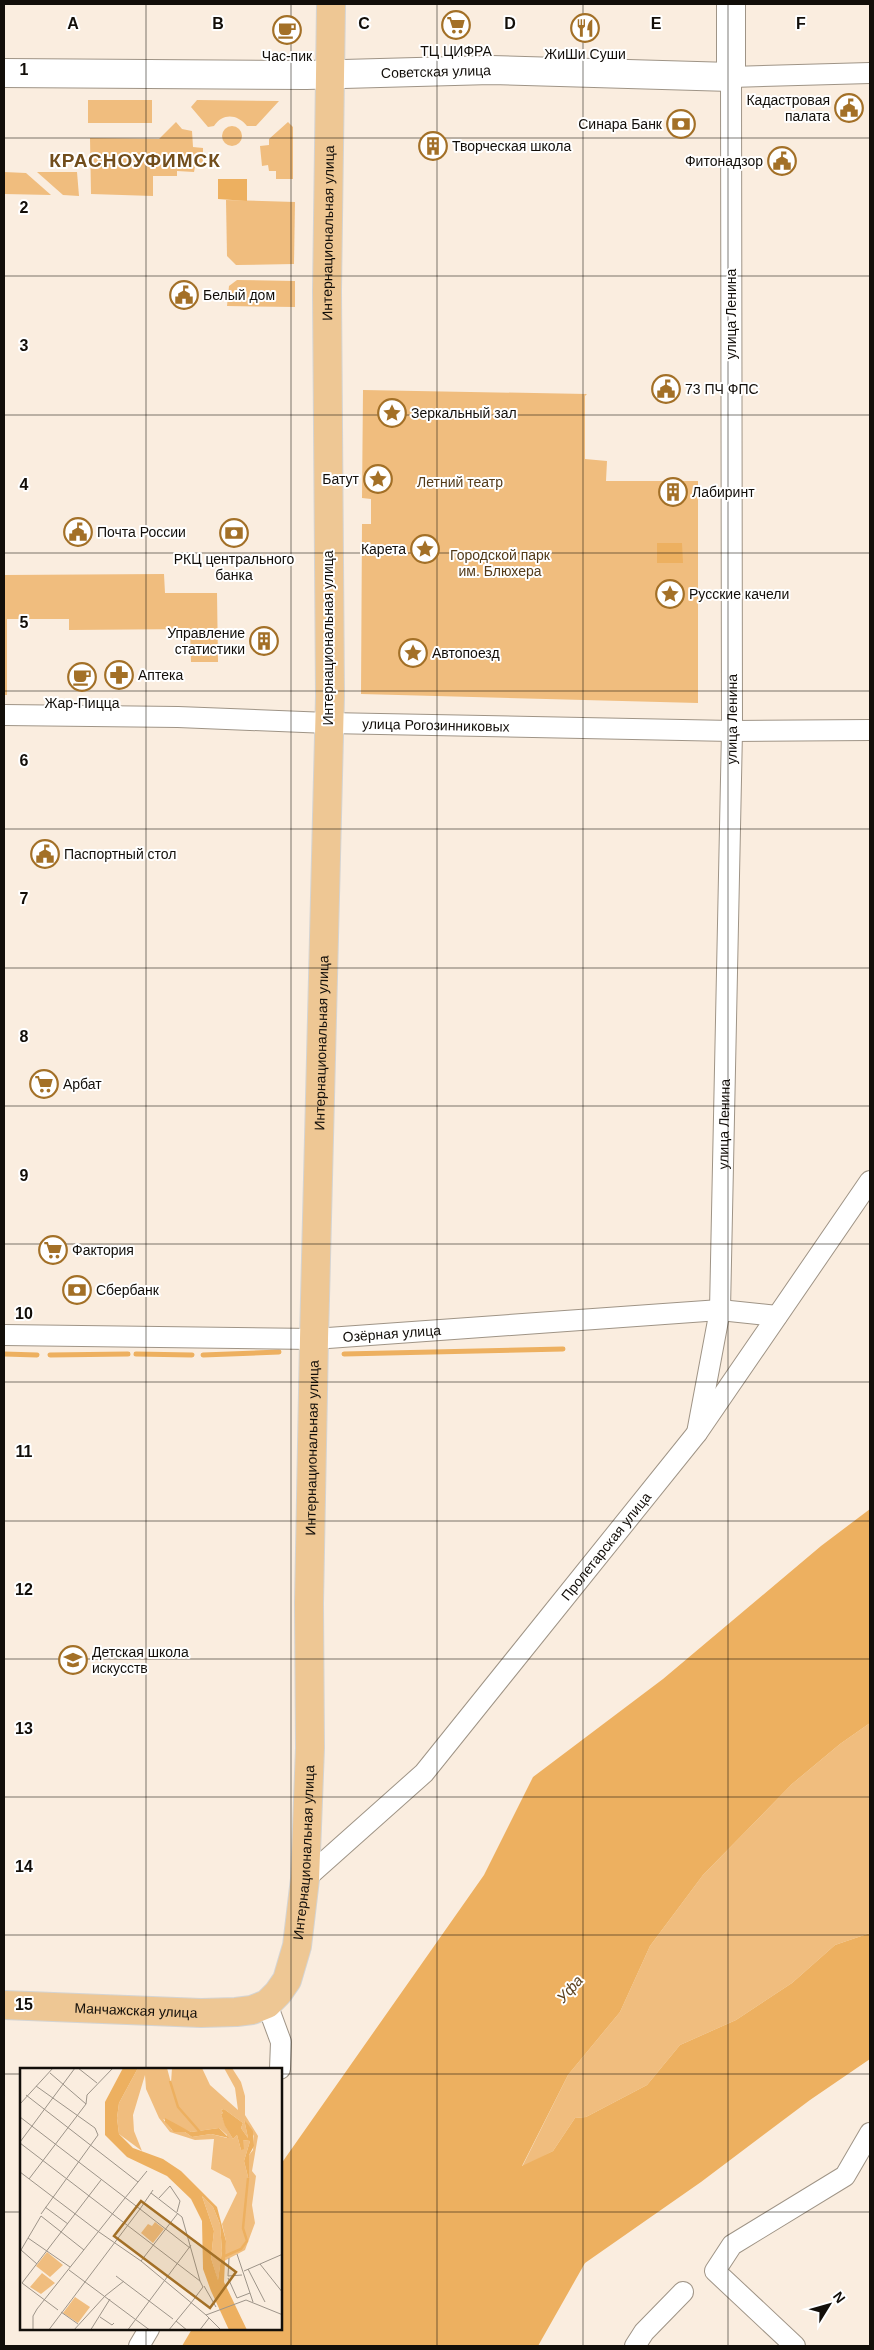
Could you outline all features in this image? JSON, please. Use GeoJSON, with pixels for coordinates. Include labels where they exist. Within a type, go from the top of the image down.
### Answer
{"type":"FeatureCollection","features":[{"type":"Feature","properties":{"kind":"main road","name":"Интернациональная улица"},"geometry":{"type":"LineString","coordinates":[[267,2004],[287,1980],[297,1946],[305,1879],[310,1748],[309,1603],[330,686],[328,291],[331,4]]}},
{"type":"Feature","properties":{"kind":"main road","name":"улица Ленина"},"geometry":{"type":"LineString","coordinates":[[731,4],[731,77]]}},
{"type":"Feature","properties":{"kind":"main road","name":"Советская улица"},"geometry":{"type":"LineString","coordinates":[[4,73],[330,74],[491,70],[731,77]]}},
{"type":"Feature","properties":{"kind":"main road","name":"Манчажская улица"},"geometry":{"type":"LineString","coordinates":[[4,2005],[210,2013],[244,2011],[267,2004]]}},
{"type":"Feature","properties":{"kind":"street","name":"Советская улица"},"geometry":{"type":"LineString","coordinates":[[731,77],[870,73]]}},
{"type":"Feature","properties":{"kind":"street","name":"улица Ленина"},"geometry":{"type":"LineString","coordinates":[[697,1433],[720,1310],[732,731],[731,77]]}},
{"type":"Feature","properties":{"kind":"street","name":"улица Рогозинниковых"},"geometry":{"type":"LineString","coordinates":[[4,715],[178,717],[328,723],[732,731],[870,730]]}},
{"type":"Feature","properties":{"kind":"street","name":"Пролетарская улица"},"geometry":{"type":"LineString","coordinates":[[305,1879],[424,1773],[697,1433],[870,1181]]}},
{"type":"Feature","properties":{"kind":"street","name":"Озёрная улица"},"geometry":{"type":"LineString","coordinates":[[4,1335],[314,1339],[720,1310],[777,1316]]}},
{"type":"Feature","properties":{"kind":"street"},"geometry":{"type":"LineString","coordinates":[[267,2004],[282,2042],[280,2068]]}},
{"type":"Feature","properties":{"kind":"street"},"geometry":{"type":"LineString","coordinates":[[795,2346],[715,2271],[732,2245],[845,2176],[870,2132]]}},
{"type":"Feature","properties":{"kind":"street"},"geometry":{"type":"LineString","coordinates":[[635,2346],[644,2332],[682,2292]]}},
{"type":"Feature","properties":{"kind":"street"},"geometry":{"type":"LineString","coordinates":[[140,2346],[148,2330]]}},
{"type":"Feature","properties":{"kind":"green space"},"geometry":{"type":"Polygon","coordinates":[[[88,100],[152,100],[152,123],[88,123],[88,100]]]}},
{"type":"Feature","properties":{"kind":"green space"},"geometry":{"type":"Polygon","coordinates":[[[197,100],[279,101],[256,126],[247,126],[235,117],[226,117],[214,126],[208,127],[191,107],[197,100]]]}},
{"type":"Feature","properties":{"kind":"green space"},"geometry":{"type":"Polygon","coordinates":[[[176,122],[182,129],[192,131],[193,147],[203,148],[203,167],[195,167],[194,172],[177,171],[177,176],[153,176],[153,196],[91,194],[90,138],[159,139],[176,122]]]}},
{"type":"Feature","properties":{"kind":"green space"},"geometry":{"type":"Polygon","coordinates":[[[288,122],[293,127],[293,179],[276,179],[276,171],[269,171],[268,165],[262,166],[260,146],[269,145],[269,139],[288,122]]]}},
{"type":"Feature","properties":{"kind":"green space"},"geometry":{"type":"Polygon","coordinates":[[[232,126],[239,129],[242,136],[239,143],[232,146],[225,143],[222,136],[225,129],[232,126]]]}},
{"type":"Feature","properties":{"kind":"green space"},"geometry":{"type":"Polygon","coordinates":[[[4,172],[26,173],[51,195],[4,194],[4,172]]]}},
{"type":"Feature","properties":{"kind":"green space"},"geometry":{"type":"Polygon","coordinates":[[[37,172],[77,172],[79,196],[63,195],[37,172]]]}},
{"type":"Feature","properties":{"kind":"green space"},"geometry":{"type":"Polygon","coordinates":[[[226,200],[295,202],[294,264],[236,265],[227,256],[226,200]]]}},
{"type":"Feature","properties":{"kind":"green space"},"geometry":{"type":"Polygon","coordinates":[[[237,280],[295,281],[295,307],[227,306],[229,286],[237,280]]]}},
{"type":"Feature","properties":{"kind":"green space","name":"Городской парк им. Блюхера"},"geometry":{"type":"Polygon","coordinates":[[[363,390],[587,394],[585,396],[585,459],[607,461],[606,481],[698,481],[698,703],[361,694],[362,524],[371,524],[371,499],[362,498],[363,390]]]}},
{"type":"Feature","properties":{"kind":"green space"},"geometry":{"type":"Polygon","coordinates":[[[164,574],[165,593],[217,593],[218,662],[191,662],[190,629],[69,630],[69,619],[7,619],[7,695],[4,695],[4,575],[164,574]]]}},
{"type":"Feature","properties":{"kind":"green space"},"geometry":{"type":"Polygon","coordinates":[[[870,1723],[870,1933],[835,1945],[792,1983],[736,2020],[680,2045],[647,2085],[586,2117],[575,2118],[553,2151],[522,2167],[568,2075],[620,2012],[650,1946],[703,1875],[792,1784],[840,1744],[870,1723]]]}},
{"type":"Feature","properties":{"kind":"water"},"geometry":{"type":"Polygon","coordinates":[[[218,179],[247,179],[247,201],[218,199],[218,179]]]}},
{"type":"Feature","properties":{"kind":"water"},"geometry":{"type":"Polygon","coordinates":[[[657,543],[682,543],[683,563],[657,563],[657,543]]]}},
{"type":"Feature","properties":{"kind":"water","name":"Уфа"},"geometry":{"type":"Polygon","coordinates":[[[870,1509],[870,1723],[840,1744],[792,1784],[703,1875],[650,1946],[620,2012],[568,2075],[522,2166],[553,2151],[575,2118],[586,2117],[647,2085],[680,2045],[736,2020],[792,1983],[835,1945],[870,1933],[870,2059],[810,2100],[701,2182],[585,2263],[538,2346],[182,2346],[191,2330],[282,2330],[282,2163],[484,1875],[533,1777],[663,1679],[821,1546],[870,1509]]]}},
{"type":"Feature","properties":{"kind":"waterway"},"geometry":{"type":"LineString","coordinates":[[344,1354],[563,1349]]}},
{"type":"Feature","properties":{"kind":"waterway"},"geometry":{"type":"LineString","coordinates":[[203,1355],[279,1352]]}},
{"type":"Feature","properties":{"kind":"waterway"},"geometry":{"type":"LineString","coordinates":[[4,1354],[37,1355]]}},
{"type":"Feature","properties":{"kind":"waterway"},"geometry":{"type":"LineString","coordinates":[[50,1355],[128,1354]]}},
{"type":"Feature","properties":{"kind":"waterway"},"geometry":{"type":"LineString","coordinates":[[136,1354],[192,1355]]}},
{"type":"Feature","properties":{"kind":"place","name":"ТЦ ЦИФРА"},"geometry":{"type":"Point","coordinates":[456,25]}},
{"type":"Feature","properties":{"kind":"place","name":"ЖиШи Суши"},"geometry":{"type":"Point","coordinates":[585,28]}},
{"type":"Feature","properties":{"kind":"place","name":"Час-пик"},"geometry":{"type":"Point","coordinates":[287,30]}},
{"type":"Feature","properties":{"kind":"place","name":"Кадастровая палата"},"geometry":{"type":"Point","coordinates":[849,108]}},
{"type":"Feature","properties":{"kind":"place","name":"Синара Банк"},"geometry":{"type":"Point","coordinates":[681,124]}},
{"type":"Feature","properties":{"kind":"place","name":"Творческая школа"},"geometry":{"type":"Point","coordinates":[433,146]}},
{"type":"Feature","properties":{"kind":"place","name":"Фитонадзор"},"geometry":{"type":"Point","coordinates":[782,161]}},
{"type":"Feature","properties":{"kind":"place","name":"Белый дом"},"geometry":{"type":"Point","coordinates":[184,295]}},
{"type":"Feature","properties":{"kind":"place","name":"73 ПЧ ФПС"},"geometry":{"type":"Point","coordinates":[666,389]}},
{"type":"Feature","properties":{"kind":"place","name":"Зеркальный зал"},"geometry":{"type":"Point","coordinates":[392,413]}},
{"type":"Feature","properties":{"kind":"place","name":"Батут"},"geometry":{"type":"Point","coordinates":[378,479]}},
{"type":"Feature","properties":{"kind":"place","name":"Лабиринт"},"geometry":{"type":"Point","coordinates":[673,492]}},
{"type":"Feature","properties":{"kind":"place","name":"Почта России"},"geometry":{"type":"Point","coordinates":[78,532]}},
{"type":"Feature","properties":{"kind":"place","name":"РКЦ центрального банка"},"geometry":{"type":"Point","coordinates":[234,533]}},
{"type":"Feature","properties":{"kind":"place","name":"Карета"},"geometry":{"type":"Point","coordinates":[425,549]}},
{"type":"Feature","properties":{"kind":"place","name":"Русские качели"},"geometry":{"type":"Point","coordinates":[670,594]}},
{"type":"Feature","properties":{"kind":"place","name":"Управление статистики"},"geometry":{"type":"Point","coordinates":[264,641]}},
{"type":"Feature","properties":{"kind":"place","name":"Автопоезд"},"geometry":{"type":"Point","coordinates":[413,653]}},
{"type":"Feature","properties":{"kind":"place","name":"Аптека"},"geometry":{"type":"Point","coordinates":[119,675]}},
{"type":"Feature","properties":{"kind":"place","name":"Жар-Пицца"},"geometry":{"type":"Point","coordinates":[82,677]}},
{"type":"Feature","properties":{"kind":"place","name":"Паспортный стол"},"geometry":{"type":"Point","coordinates":[45,854]}},
{"type":"Feature","properties":{"kind":"place","name":"Арбат"},"geometry":{"type":"Point","coordinates":[44,1084]}},
{"type":"Feature","properties":{"kind":"place","name":"Фактория"},"geometry":{"type":"Point","coordinates":[53,1250]}},
{"type":"Feature","properties":{"kind":"place","name":"Сбербанк"},"geometry":{"type":"Point","coordinates":[77,1290]}},
{"type":"Feature","properties":{"kind":"place","name":"Детская школа искусств"},"geometry":{"type":"Point","coordinates":[73,1660]}},
{"type":"Feature","properties":{"kind":"district","name":"КРАСНОУФИМСК"},"geometry":{"type":"Point","coordinates":[135,160]}},
{"type":"Feature","properties":{"kind":"park label","name":"Летний театр"},"geometry":{"type":"Point","coordinates":[460,482]}}]}
